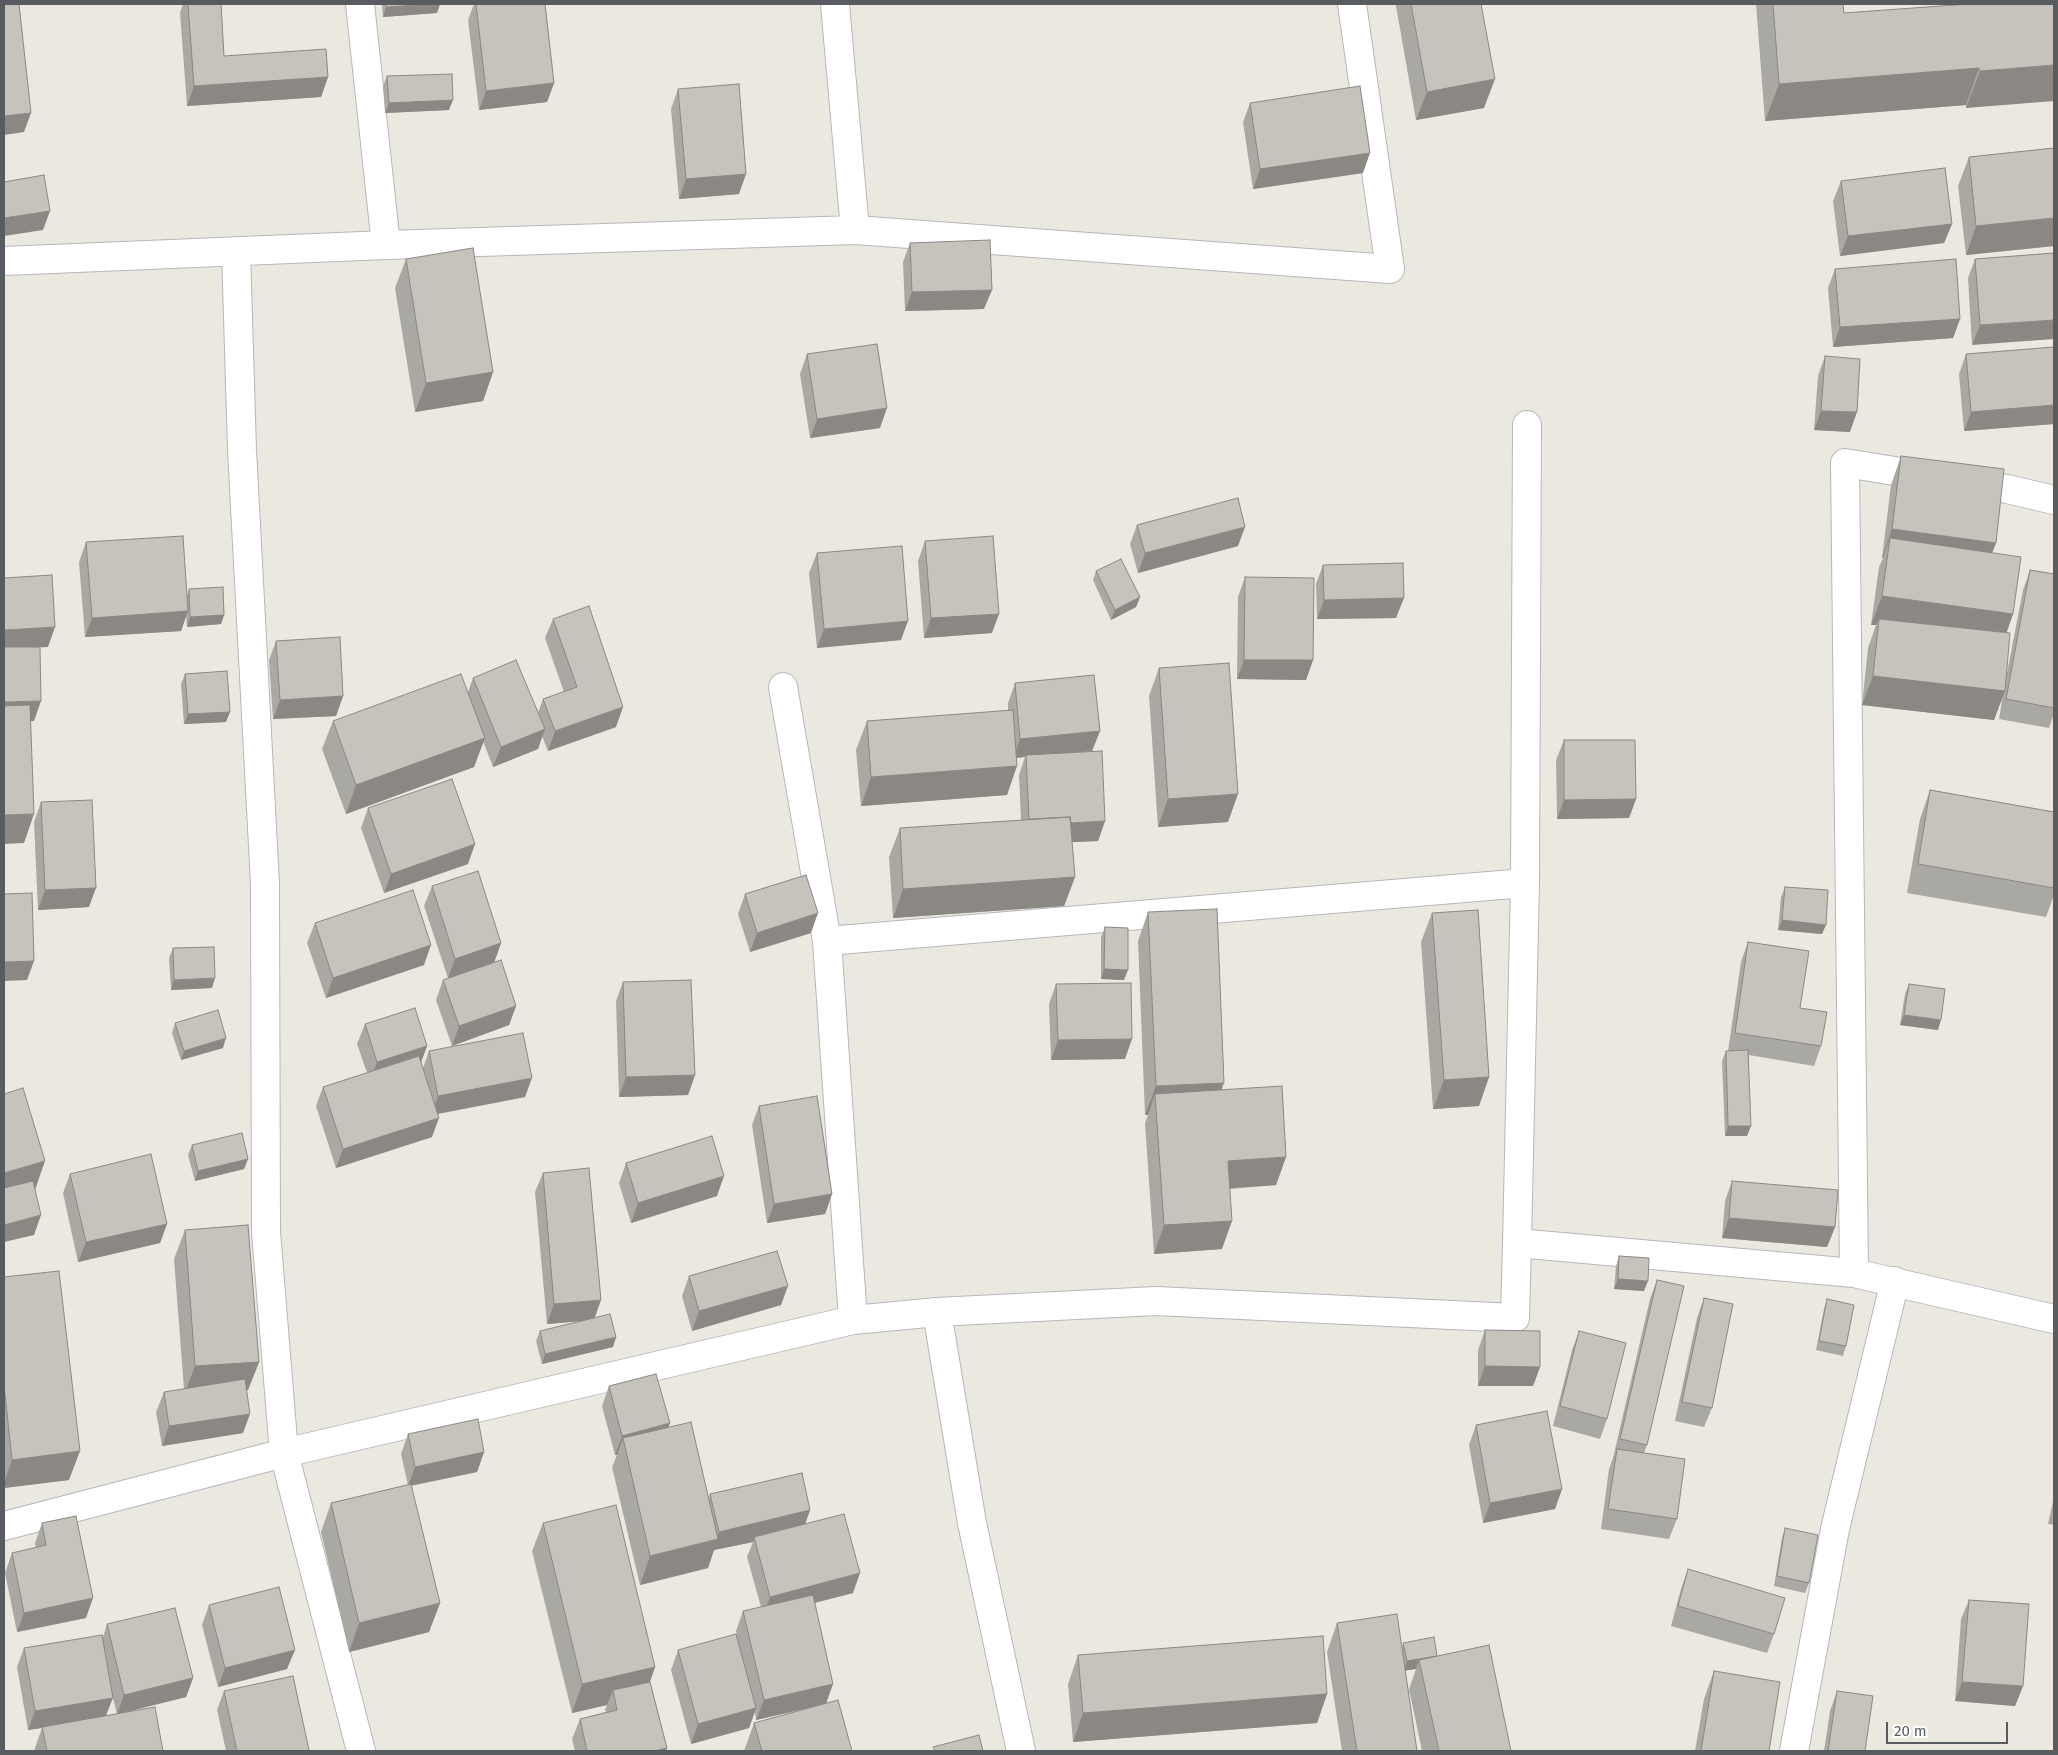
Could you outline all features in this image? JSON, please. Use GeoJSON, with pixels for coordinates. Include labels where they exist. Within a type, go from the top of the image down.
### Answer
{"type":"FeatureCollection","features":[{"type":"Feature","properties":{"kind":"street"},"geometry":{"type":"LineString","coordinates":[[360,4],[386,245]]}},
{"type":"Feature","properties":{"kind":"street"},"geometry":{"type":"LineString","coordinates":[[835,4],[855,230]]}},
{"type":"Feature","properties":{"kind":"street"},"geometry":{"type":"LineString","coordinates":[[4,261],[386,245],[855,230],[1390,270],[1352,4]]}},
{"type":"Feature","properties":{"kind":"street"},"geometry":{"type":"LineString","coordinates":[[236,251],[242,450],[265,884],[266,1232],[284,1453],[361,1751]]}},
{"type":"Feature","properties":{"kind":"street"},"geometry":{"type":"LineString","coordinates":[[4,1526],[284,1453],[853,1320],[937,1312],[1156,1301],[1515,1318],[1525,882],[1527,425]]}},
{"type":"Feature","properties":{"kind":"street"},"geometry":{"type":"LineString","coordinates":[[1854,1273],[1845,463],[2007,489],[2054,500]]}},
{"type":"Feature","properties":{"kind":"street"},"geometry":{"type":"LineString","coordinates":[[783,687],[828,941],[853,1320]]}},
{"type":"Feature","properties":{"kind":"street"},"geometry":{"type":"LineString","coordinates":[[828,941],[1525,882]]}},
{"type":"Feature","properties":{"kind":"street"},"geometry":{"type":"LineString","coordinates":[[1517,1243],[1854,1273],[2054,1319]]}},
{"type":"Feature","properties":{"kind":"street"},"geometry":{"type":"LineString","coordinates":[[1794,1751],[1835,1529],[1895,1281]]}},
{"type":"Feature","properties":{"kind":"street"},"geometry":{"type":"LineString","coordinates":[[937,1312],[972,1523],[1021,1751]]}},
{"type":"Feature","properties":{"kind":"building"},"geometry":{"type":"Polygon","coordinates":[[[4,4],[19,4],[31,113],[4,116],[4,4]]]}},
{"type":"Feature","properties":{"kind":"building"},"geometry":{"type":"Polygon","coordinates":[[[188,4],[221,4],[224,56],[326,49],[328,77],[194,86],[188,4]]]}},
{"type":"Feature","properties":{"kind":"building"},"geometry":{"type":"Polygon","coordinates":[[[386,4],[432,4],[386,7],[386,4]]]}},
{"type":"Feature","properties":{"kind":"building"},"geometry":{"type":"Polygon","coordinates":[[[476,4],[545,4],[554,83],[486,91],[476,4]]]}},
{"type":"Feature","properties":{"kind":"building"},"geometry":{"type":"Polygon","coordinates":[[[1411,4],[1481,4],[1495,79],[1427,92],[1411,4]]]}},
{"type":"Feature","properties":{"kind":"building"},"geometry":{"type":"Polygon","coordinates":[[[1773,4],[1843,4],[1844,13],[1968,4],[2054,4],[2054,65],[1980,71],[1979,68],[1779,84],[1773,4]]]}},
{"type":"Feature","properties":{"kind":"building"},"geometry":{"type":"Polygon","coordinates":[[[452,74],[453,100],[389,103],[387,76],[452,74]]]}},
{"type":"Feature","properties":{"kind":"building"},"geometry":{"type":"Polygon","coordinates":[[[739,84],[746,174],[686,179],[678,89],[739,84]]]}},
{"type":"Feature","properties":{"kind":"building"},"geometry":{"type":"Polygon","coordinates":[[[1360,86],[1370,153],[1260,169],[1250,103],[1360,86]]]}},
{"type":"Feature","properties":{"kind":"building"},"geometry":{"type":"Polygon","coordinates":[[[2054,148],[2054,218],[1976,226],[1969,157],[2054,148]]]}},
{"type":"Feature","properties":{"kind":"building"},"geometry":{"type":"Polygon","coordinates":[[[1945,168],[1952,224],[1848,236],[1841,181],[1945,168]]]}},
{"type":"Feature","properties":{"kind":"building"},"geometry":{"type":"Polygon","coordinates":[[[44,175],[50,211],[4,218],[4,182],[44,175]]]}},
{"type":"Feature","properties":{"kind":"building"},"geometry":{"type":"Polygon","coordinates":[[[990,240],[992,290],[912,292],[910,243],[990,240]]]}},
{"type":"Feature","properties":{"kind":"building"},"geometry":{"type":"Polygon","coordinates":[[[473,248],[493,372],[426,383],[406,259],[473,248]]]}},
{"type":"Feature","properties":{"kind":"building"},"geometry":{"type":"Polygon","coordinates":[[[2054,253],[2054,320],[1980,325],[1975,259],[2054,253]]]}},
{"type":"Feature","properties":{"kind":"building"},"geometry":{"type":"Polygon","coordinates":[[[1956,259],[1960,319],[1840,327],[1835,269],[1956,259]]]}},
{"type":"Feature","properties":{"kind":"building"},"geometry":{"type":"Polygon","coordinates":[[[877,344],[887,408],[817,419],[807,354],[877,344]]]}},
{"type":"Feature","properties":{"kind":"building"},"geometry":{"type":"Polygon","coordinates":[[[2054,347],[2054,405],[1971,412],[1966,354],[2054,347]]]}},
{"type":"Feature","properties":{"kind":"building"},"geometry":{"type":"Polygon","coordinates":[[[1825,356],[1860,359],[1857,412],[1821,411],[1825,356]]]}},
{"type":"Feature","properties":{"kind":"building"},"geometry":{"type":"Polygon","coordinates":[[[1901,456],[2004,469],[1996,543],[1892,529],[1901,456]]]}},
{"type":"Feature","properties":{"kind":"building"},"geometry":{"type":"Polygon","coordinates":[[[1238,498],[1245,527],[1145,553],[1137,525],[1238,498]]]}},
{"type":"Feature","properties":{"kind":"building"},"geometry":{"type":"Polygon","coordinates":[[[183,536],[188,611],[92,618],[86,542],[183,536]]]}},
{"type":"Feature","properties":{"kind":"building"},"geometry":{"type":"Polygon","coordinates":[[[993,536],[999,614],[931,618],[925,541],[993,536]]]}},
{"type":"Feature","properties":{"kind":"building"},"geometry":{"type":"Polygon","coordinates":[[[1890,538],[2021,557],[2013,614],[1882,596],[1890,538]]]}},
{"type":"Feature","properties":{"kind":"building"},"geometry":{"type":"Polygon","coordinates":[[[902,546],[908,621],[824,629],[817,553],[902,546]]]}},
{"type":"Feature","properties":{"kind":"building"},"geometry":{"type":"Polygon","coordinates":[[[1121,559],[1140,597],[1115,610],[1096,571],[1121,559]]]}},
{"type":"Feature","properties":{"kind":"building"},"geometry":{"type":"Polygon","coordinates":[[[1403,563],[1404,598],[1324,600],[1323,565],[1403,563]]]}},
{"type":"Feature","properties":{"kind":"building"},"geometry":{"type":"Polygon","coordinates":[[[2030,570],[2054,574],[2054,708],[2006,699],[2030,570]]]}},
{"type":"Feature","properties":{"kind":"building"},"geometry":{"type":"Polygon","coordinates":[[[52,575],[55,627],[4,630],[4,578],[52,575]]]}},
{"type":"Feature","properties":{"kind":"building"},"geometry":{"type":"Polygon","coordinates":[[[1245,577],[1314,578],[1313,660],[1244,660],[1245,577]]]}},
{"type":"Feature","properties":{"kind":"building"},"geometry":{"type":"Polygon","coordinates":[[[223,587],[224,615],[190,617],[189,589],[223,587]]]}},
{"type":"Feature","properties":{"kind":"building"},"geometry":{"type":"Polygon","coordinates":[[[589,606],[623,707],[555,731],[543,699],[577,687],[553,619],[589,606]]]}},
{"type":"Feature","properties":{"kind":"building"},"geometry":{"type":"Polygon","coordinates":[[[1879,619],[2010,633],[2005,691],[1873,676],[1879,619]]]}},
{"type":"Feature","properties":{"kind":"building"},"geometry":{"type":"Polygon","coordinates":[[[340,637],[343,696],[280,700],[276,641],[340,637]]]}},
{"type":"Feature","properties":{"kind":"building"},"geometry":{"type":"Polygon","coordinates":[[[4,647],[40,647],[41,701],[4,702],[4,647]]]}},
{"type":"Feature","properties":{"kind":"building"},"geometry":{"type":"Polygon","coordinates":[[[516,660],[545,729],[501,747],[473,678],[516,660]]]}},
{"type":"Feature","properties":{"kind":"building"},"geometry":{"type":"Polygon","coordinates":[[[1229,663],[1238,794],[1168,799],[1159,668],[1229,663]]]}},
{"type":"Feature","properties":{"kind":"building"},"geometry":{"type":"Polygon","coordinates":[[[227,671],[230,712],[188,714],[185,674],[227,671]]]}},
{"type":"Feature","properties":{"kind":"building"},"geometry":{"type":"Polygon","coordinates":[[[461,674],[485,738],[356,785],[333,721],[461,674]]]}},
{"type":"Feature","properties":{"kind":"building"},"geometry":{"type":"Polygon","coordinates":[[[1094,675],[1100,731],[1020,739],[1015,683],[1094,675]]]}},
{"type":"Feature","properties":{"kind":"building"},"geometry":{"type":"Polygon","coordinates":[[[30,705],[34,814],[4,815],[4,706],[30,705]]]}},
{"type":"Feature","properties":{"kind":"building"},"geometry":{"type":"Polygon","coordinates":[[[1013,710],[1017,766],[871,777],[867,721],[1013,710]]]}},
{"type":"Feature","properties":{"kind":"building"},"geometry":{"type":"Polygon","coordinates":[[[1564,740],[1635,740],[1636,799],[1564,800],[1564,740]]]}},
{"type":"Feature","properties":{"kind":"building"},"geometry":{"type":"Polygon","coordinates":[[[1102,751],[1105,821],[1071,823],[1070,817],[1029,819],[1026,755],[1102,751]]]}},
{"type":"Feature","properties":{"kind":"building"},"geometry":{"type":"Polygon","coordinates":[[[452,779],[475,844],[391,874],[368,808],[452,779]]]}},
{"type":"Feature","properties":{"kind":"building"},"geometry":{"type":"Polygon","coordinates":[[[1930,790],[2054,812],[2054,888],[1918,864],[1930,790]]]}},
{"type":"Feature","properties":{"kind":"building"},"geometry":{"type":"Polygon","coordinates":[[[92,800],[96,888],[45,890],[41,802],[92,800]]]}},
{"type":"Feature","properties":{"kind":"building"},"geometry":{"type":"Polygon","coordinates":[[[1070,817],[1075,877],[903,889],[900,828],[1070,817]]]}},
{"type":"Feature","properties":{"kind":"building"},"geometry":{"type":"Polygon","coordinates":[[[478,871],[501,943],[455,959],[432,886],[478,871]]]}},
{"type":"Feature","properties":{"kind":"building"},"geometry":{"type":"Polygon","coordinates":[[[806,875],[818,913],[757,933],[745,894],[806,875]]]}},
{"type":"Feature","properties":{"kind":"building"},"geometry":{"type":"Polygon","coordinates":[[[1785,887],[1828,890],[1826,925],[1782,920],[1785,887]]]}},
{"type":"Feature","properties":{"kind":"building"},"geometry":{"type":"Polygon","coordinates":[[[413,890],[431,945],[333,978],[315,923],[413,890]]]}},
{"type":"Feature","properties":{"kind":"building"},"geometry":{"type":"Polygon","coordinates":[[[32,893],[34,961],[4,962],[4,894],[32,893]]]}},
{"type":"Feature","properties":{"kind":"building"},"geometry":{"type":"Polygon","coordinates":[[[1217,909],[1224,1083],[1156,1086],[1148,912],[1217,909]]]}},
{"type":"Feature","properties":{"kind":"building"},"geometry":{"type":"Polygon","coordinates":[[[1478,910],[1489,1077],[1444,1080],[1432,913],[1478,910]]]}},
{"type":"Feature","properties":{"kind":"building"},"geometry":{"type":"Polygon","coordinates":[[[1105,927],[1128,928],[1128,970],[1104,969],[1105,927]]]}},
{"type":"Feature","properties":{"kind":"building"},"geometry":{"type":"Polygon","coordinates":[[[1748,942],[1809,951],[1800,1008],[1827,1012],[1821,1046],[1735,1033],[1748,942]]]}},
{"type":"Feature","properties":{"kind":"building"},"geometry":{"type":"Polygon","coordinates":[[[214,947],[215,978],[174,980],[173,948],[214,947]]]}},
{"type":"Feature","properties":{"kind":"building"},"geometry":{"type":"Polygon","coordinates":[[[501,960],[516,1006],[459,1026],[443,980],[501,960]]]}},
{"type":"Feature","properties":{"kind":"building"},"geometry":{"type":"Polygon","coordinates":[[[691,980],[695,1075],[626,1077],[623,982],[691,980]]]}},
{"type":"Feature","properties":{"kind":"building"},"geometry":{"type":"Polygon","coordinates":[[[1131,983],[1132,1039],[1058,1040],[1056,984],[1131,983]]]}},
{"type":"Feature","properties":{"kind":"building"},"geometry":{"type":"Polygon","coordinates":[[[1909,984],[1945,989],[1941,1020],[1904,1015],[1909,984]]]}},
{"type":"Feature","properties":{"kind":"building"},"geometry":{"type":"Polygon","coordinates":[[[415,1008],[427,1046],[377,1062],[365,1024],[415,1008]]]}},
{"type":"Feature","properties":{"kind":"building"},"geometry":{"type":"Polygon","coordinates":[[[218,1010],[226,1038],[184,1051],[175,1023],[218,1010]]]}},
{"type":"Feature","properties":{"kind":"building"},"geometry":{"type":"Polygon","coordinates":[[[523,1033],[532,1078],[438,1096],[429,1051],[523,1033]]]}},
{"type":"Feature","properties":{"kind":"building"},"geometry":{"type":"Polygon","coordinates":[[[1748,1050],[1751,1126],[1728,1126],[1726,1051],[1748,1050]]]}},
{"type":"Feature","properties":{"kind":"building"},"geometry":{"type":"Polygon","coordinates":[[[419,1056],[439,1118],[343,1149],[323,1087],[419,1056]]]}},
{"type":"Feature","properties":{"kind":"building"},"geometry":{"type":"Polygon","coordinates":[[[1282,1086],[1286,1157],[1228,1161],[1232,1221],[1164,1225],[1155,1094],[1282,1086]]]}},
{"type":"Feature","properties":{"kind":"building"},"geometry":{"type":"Polygon","coordinates":[[[23,1088],[45,1161],[4,1173],[4,1094],[23,1088]]]}},
{"type":"Feature","properties":{"kind":"building"},"geometry":{"type":"Polygon","coordinates":[[[817,1096],[832,1194],[774,1204],[759,1106],[817,1096]]]}},
{"type":"Feature","properties":{"kind":"building"},"geometry":{"type":"Polygon","coordinates":[[[242,1133],[248,1159],[198,1171],[192,1145],[242,1133]]]}},
{"type":"Feature","properties":{"kind":"building"},"geometry":{"type":"Polygon","coordinates":[[[712,1136],[724,1176],[638,1203],[626,1163],[712,1136]]]}},
{"type":"Feature","properties":{"kind":"building"},"geometry":{"type":"Polygon","coordinates":[[[151,1154],[167,1224],[86,1242],[70,1174],[151,1154]]]}},
{"type":"Feature","properties":{"kind":"building"},"geometry":{"type":"Polygon","coordinates":[[[589,1168],[601,1300],[554,1304],[543,1173],[589,1168]]]}},
{"type":"Feature","properties":{"kind":"building"},"geometry":{"type":"Polygon","coordinates":[[[33,1181],[41,1215],[4,1225],[4,1188],[33,1181]]]}},
{"type":"Feature","properties":{"kind":"building"},"geometry":{"type":"Polygon","coordinates":[[[1732,1181],[1838,1190],[1835,1227],[1729,1218],[1732,1181]]]}},
{"type":"Feature","properties":{"kind":"building"},"geometry":{"type":"Polygon","coordinates":[[[248,1225],[259,1362],[195,1366],[185,1230],[248,1225]]]}},
{"type":"Feature","properties":{"kind":"building"},"geometry":{"type":"Polygon","coordinates":[[[777,1251],[788,1286],[699,1311],[689,1276],[777,1251]]]}},
{"type":"Feature","properties":{"kind":"building"},"geometry":{"type":"Polygon","coordinates":[[[1619,1256],[1649,1258],[1648,1281],[1618,1279],[1619,1256]]]}},
{"type":"Feature","properties":{"kind":"building"},"geometry":{"type":"Polygon","coordinates":[[[59,1271],[80,1451],[12,1460],[4,1385],[4,1277],[59,1271]]]}},
{"type":"Feature","properties":{"kind":"building"},"geometry":{"type":"Polygon","coordinates":[[[1657,1280],[1684,1286],[1647,1445],[1620,1439],[1657,1280]]]}},
{"type":"Feature","properties":{"kind":"building"},"geometry":{"type":"Polygon","coordinates":[[[1704,1298],[1733,1304],[1712,1408],[1682,1402],[1704,1298]]]}},
{"type":"Feature","properties":{"kind":"building"},"geometry":{"type":"Polygon","coordinates":[[[1827,1299],[1854,1305],[1846,1346],[1819,1341],[1827,1299]]]}},
{"type":"Feature","properties":{"kind":"building"},"geometry":{"type":"Polygon","coordinates":[[[610,1314],[616,1337],[545,1354],[540,1331],[610,1314]]]}},
{"type":"Feature","properties":{"kind":"building"},"geometry":{"type":"Polygon","coordinates":[[[1485,1330],[1540,1331],[1540,1367],[1485,1366],[1485,1330]]]}},
{"type":"Feature","properties":{"kind":"building"},"geometry":{"type":"Polygon","coordinates":[[[1579,1331],[1626,1343],[1607,1419],[1560,1406],[1579,1331]]]}},
{"type":"Feature","properties":{"kind":"building"},"geometry":{"type":"Polygon","coordinates":[[[656,1374],[670,1423],[622,1436],[609,1386],[656,1374]]]}},
{"type":"Feature","properties":{"kind":"building"},"geometry":{"type":"Polygon","coordinates":[[[245,1379],[250,1414],[169,1426],[164,1392],[245,1379]]]}},
{"type":"Feature","properties":{"kind":"building"},"geometry":{"type":"Polygon","coordinates":[[[1547,1411],[1562,1489],[1490,1503],[1476,1425],[1547,1411]]]}},
{"type":"Feature","properties":{"kind":"building"},"geometry":{"type":"Polygon","coordinates":[[[478,1419],[484,1452],[415,1467],[408,1434],[478,1419]]]}},
{"type":"Feature","properties":{"kind":"building"},"geometry":{"type":"Polygon","coordinates":[[[691,1422],[718,1539],[650,1556],[623,1438],[691,1422]]]}},
{"type":"Feature","properties":{"kind":"building"},"geometry":{"type":"Polygon","coordinates":[[[1617,1449],[1685,1459],[1677,1519],[1608,1509],[1617,1449]]]}},
{"type":"Feature","properties":{"kind":"building"},"geometry":{"type":"Polygon","coordinates":[[[802,1473],[810,1510],[719,1532],[710,1494],[802,1473]]]}},
{"type":"Feature","properties":{"kind":"building"},"geometry":{"type":"Polygon","coordinates":[[[411,1484],[440,1603],[359,1623],[331,1503],[411,1484]]]}},
{"type":"Feature","properties":{"kind":"building"},"geometry":{"type":"Polygon","coordinates":[[[616,1505],[655,1667],[582,1684],[543,1523],[616,1505]]]}},
{"type":"Feature","properties":{"kind":"building"},"geometry":{"type":"Polygon","coordinates":[[[844,1514],[860,1573],[770,1597],[754,1537],[844,1514]]]}},
{"type":"Feature","properties":{"kind":"building"},"geometry":{"type":"Polygon","coordinates":[[[76,1516],[93,1598],[24,1613],[12,1553],[46,1545],[42,1523],[76,1516]]]}},
{"type":"Feature","properties":{"kind":"building"},"geometry":{"type":"Polygon","coordinates":[[[1785,1528],[1818,1535],[1809,1583],[1777,1576],[1785,1528]]]}},
{"type":"Feature","properties":{"kind":"building"},"geometry":{"type":"Polygon","coordinates":[[[1688,1569],[1785,1598],[1774,1634],[1678,1606],[1688,1569]]]}},
{"type":"Feature","properties":{"kind":"building"},"geometry":{"type":"Polygon","coordinates":[[[279,1587],[295,1650],[225,1668],[209,1605],[279,1587]]]}},
{"type":"Feature","properties":{"kind":"building"},"geometry":{"type":"Polygon","coordinates":[[[813,1595],[833,1684],[764,1700],[743,1611],[813,1595]]]}},
{"type":"Feature","properties":{"kind":"building"},"geometry":{"type":"Polygon","coordinates":[[[1969,1600],[2029,1604],[2023,1686],[1962,1682],[1969,1600]]]}},
{"type":"Feature","properties":{"kind":"building"},"geometry":{"type":"Polygon","coordinates":[[[175,1608],[193,1678],[124,1695],[107,1624],[175,1608]]]}},
{"type":"Feature","properties":{"kind":"building"},"geometry":{"type":"Polygon","coordinates":[[[1397,1614],[1417,1751],[1357,1751],[1337,1623],[1397,1614]]]}},
{"type":"Feature","properties":{"kind":"building"},"geometry":{"type":"Polygon","coordinates":[[[736,1634],[756,1708],[698,1724],[678,1650],[736,1634]]]}},
{"type":"Feature","properties":{"kind":"building"},"geometry":{"type":"Polygon","coordinates":[[[102,1635],[113,1698],[35,1711],[24,1648],[102,1635]]]}},
{"type":"Feature","properties":{"kind":"building"},"geometry":{"type":"Polygon","coordinates":[[[1323,1636],[1327,1694],[1083,1713],[1078,1655],[1323,1636]]]}},
{"type":"Feature","properties":{"kind":"building"},"geometry":{"type":"Polygon","coordinates":[[[1434,1637],[1437,1656],[1407,1661],[1403,1643],[1434,1637]]]}},
{"type":"Feature","properties":{"kind":"building"},"geometry":{"type":"Polygon","coordinates":[[[1489,1645],[1511,1751],[1439,1751],[1419,1660],[1489,1645]]]}},
{"type":"Feature","properties":{"kind":"building"},"geometry":{"type":"Polygon","coordinates":[[[1714,1671],[1780,1682],[1769,1751],[1701,1751],[1714,1671]]]}},
{"type":"Feature","properties":{"kind":"building"},"geometry":{"type":"Polygon","coordinates":[[[293,1676],[309,1750],[237,1751],[224,1691],[293,1676]]]}},
{"type":"Feature","properties":{"kind":"building"},"geometry":{"type":"Polygon","coordinates":[[[650,1682],[667,1748],[654,1751],[587,1751],[580,1719],[617,1710],[613,1690],[650,1682]]]}},
{"type":"Feature","properties":{"kind":"building"},"geometry":{"type":"Polygon","coordinates":[[[1837,1691],[1873,1696],[1865,1751],[1828,1751],[1837,1691]]]}},
{"type":"Feature","properties":{"kind":"building"},"geometry":{"type":"Polygon","coordinates":[[[838,1700],[852,1751],[762,1751],[754,1723],[838,1700]]]}},
{"type":"Feature","properties":{"kind":"building"},"geometry":{"type":"Polygon","coordinates":[[[155,1707],[163,1751],[47,1751],[42,1727],[155,1707]]]}},
{"type":"Feature","properties":{"kind":"building"},"geometry":{"type":"Polygon","coordinates":[[[979,1735],[983,1751],[935,1751],[933,1747],[979,1735]]]}}]}
